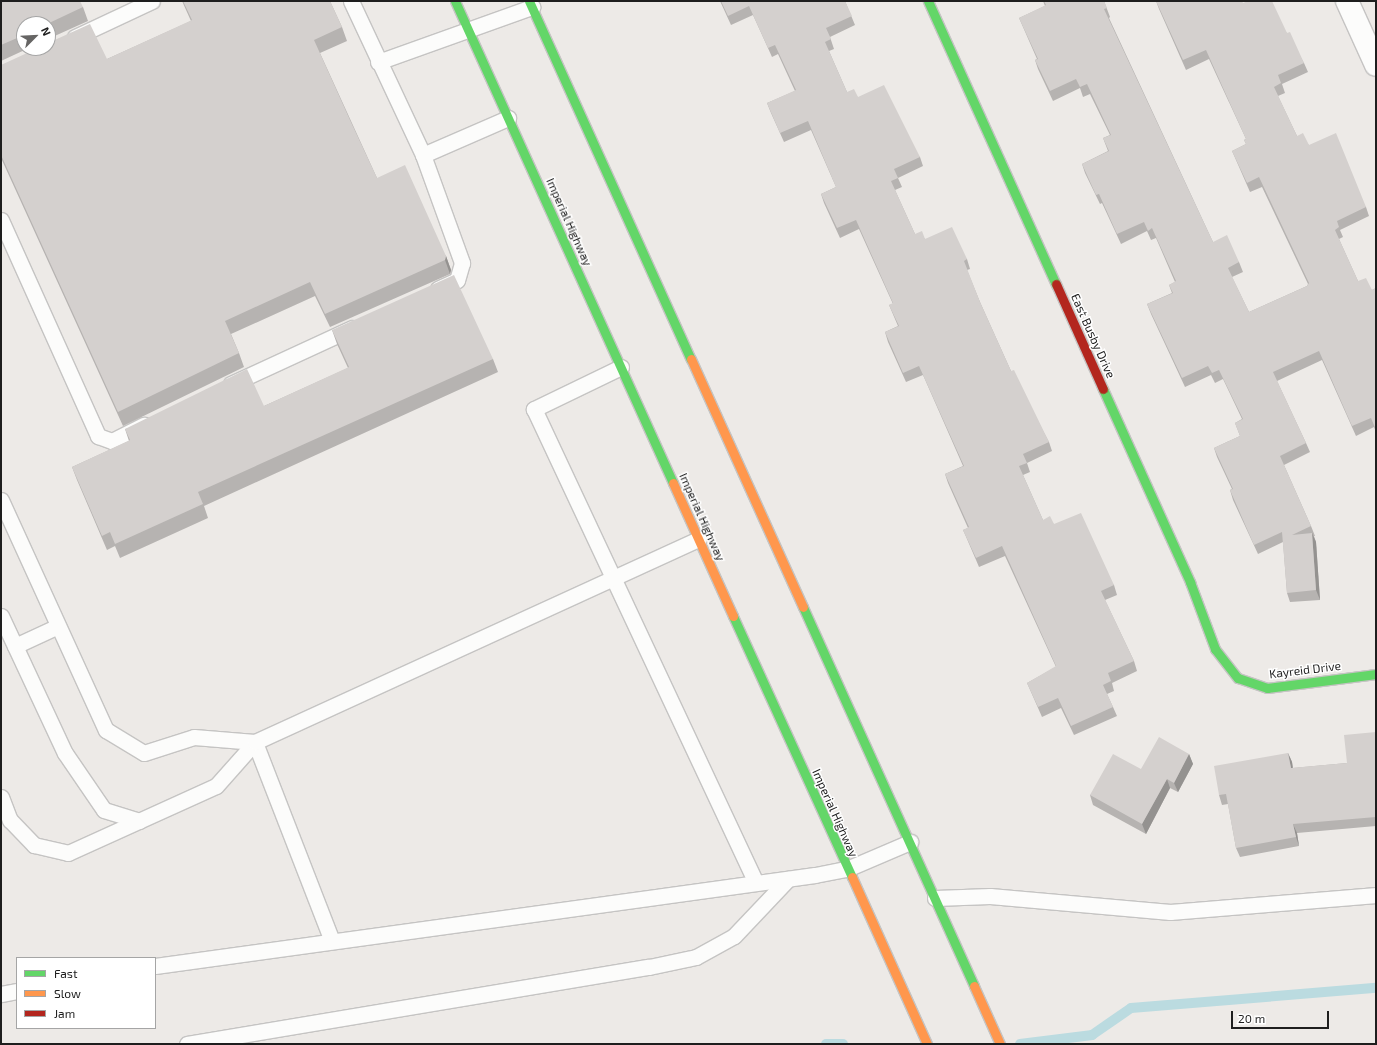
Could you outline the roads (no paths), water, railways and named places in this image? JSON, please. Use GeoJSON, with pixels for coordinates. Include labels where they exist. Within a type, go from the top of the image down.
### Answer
{"type":"FeatureCollection","features":[{"type":"Feature","properties":{"kind":"main road","name":"Imperial Highway"},"geometry":{"type":"LineString","coordinates":[[455,1],[927,1044]]}},
{"type":"Feature","properties":{"kind":"main road","name":"East Busby Drive"},"geometry":{"type":"LineString","coordinates":[[928,1],[1190,582],[1215,649],[1238,678]]}},
{"type":"Feature","properties":{"kind":"main road"},"geometry":{"type":"LineString","coordinates":[[531,4],[1000,1044]]}},
{"type":"Feature","properties":{"kind":"main road","name":"Kayreid Drive"},"geometry":{"type":"LineString","coordinates":[[1238,678],[1267,688],[1376,674]]}},
{"type":"Feature","properties":{"kind":"street"},"geometry":{"type":"LineString","coordinates":[[1347,1],[1376,65]]}},
{"type":"Feature","properties":{"kind":"lane"},"geometry":{"type":"LineString","coordinates":[[59,44],[152,1]]}},
{"type":"Feature","properties":{"kind":"lane"},"geometry":{"type":"LineString","coordinates":[[351,1],[378,62],[423,155],[462,263],[457,280],[422,296]]}},
{"type":"Feature","properties":{"kind":"lane"},"geometry":{"type":"LineString","coordinates":[[378,62],[468,30],[531,4]]}},
{"type":"Feature","properties":{"kind":"lane"},"geometry":{"type":"LineString","coordinates":[[423,155],[508,118]]}},
{"type":"Feature","properties":{"kind":"lane"},"geometry":{"type":"LineString","coordinates":[[1,220],[98,436],[112,440],[155,420]]}},
{"type":"Feature","properties":{"kind":"lane"},"geometry":{"type":"LineString","coordinates":[[220,389],[366,321]]}},
{"type":"Feature","properties":{"kind":"lane"},"geometry":{"type":"LineString","coordinates":[[621,367],[534,410],[614,576],[756,883]]}},
{"type":"Feature","properties":{"kind":"lane"},"geometry":{"type":"LineString","coordinates":[[1,500],[106,730],[144,753],[194,737],[255,742]]}},
{"type":"Feature","properties":{"kind":"lane"},"geometry":{"type":"LineString","coordinates":[[1,797],[10,820],[34,845],[68,853],[216,786],[255,742],[614,576],[699,539]]}},
{"type":"Feature","properties":{"kind":"lane"},"geometry":{"type":"LineString","coordinates":[[1,616],[65,752],[104,810],[139,821]]}},
{"type":"Feature","properties":{"kind":"lane"},"geometry":{"type":"LineString","coordinates":[[15,646],[58,626]]}},
{"type":"Feature","properties":{"kind":"lane"},"geometry":{"type":"LineString","coordinates":[[255,742],[332,941]]}},
{"type":"Feature","properties":{"kind":"lane"},"geometry":{"type":"LineString","coordinates":[[156,966],[788,879],[847,869],[910,842]]}},
{"type":"Feature","properties":{"kind":"lane"},"geometry":{"type":"LineString","coordinates":[[187,1044],[649,967],[696,957],[734,936],[788,879]]}},
{"type":"Feature","properties":{"kind":"lane"},"geometry":{"type":"LineString","coordinates":[[935,898],[990,896],[1170,912],[1376,895]]}},
{"type":"Feature","properties":{"kind":"lane"},"geometry":{"type":"LineString","coordinates":[[1,994],[16,991]]}},
{"type":"Feature","properties":{"kind":"waterway"},"geometry":{"type":"LineString","coordinates":[[1020,1044],[1092,1035],[1131,1008],[1376,988]]}},
{"type":"Feature","properties":{"kind":"waterway"},"geometry":{"type":"LineString","coordinates":[[826,1044],[843,1044]]}}]}
